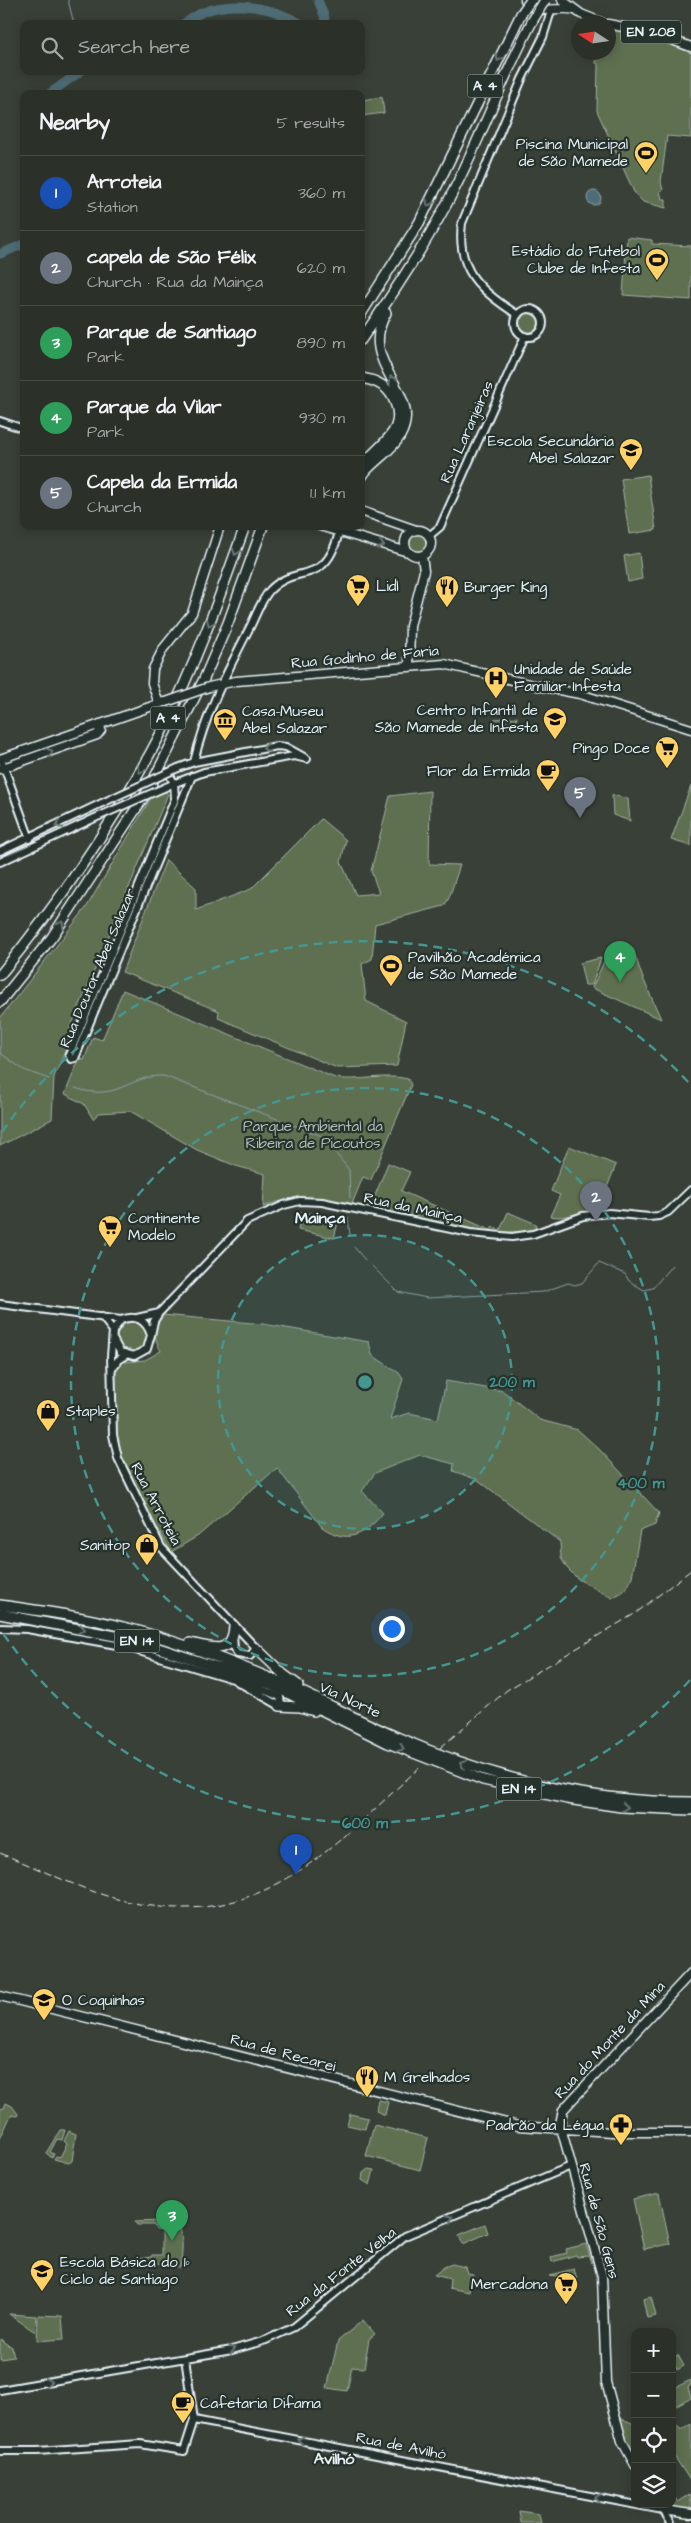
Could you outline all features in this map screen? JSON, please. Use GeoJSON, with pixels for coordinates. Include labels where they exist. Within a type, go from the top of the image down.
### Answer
{"type":"FeatureCollection","features":[{"type":"Feature","properties":{"kind":"highway","name":"A 4"},"geometry":{"type":"LineString","coordinates":[[365,308],[419,223],[521,14],[531,0]]}},
{"type":"Feature","properties":{"kind":"highway","name":"A 4"},"geometry":{"type":"LineString","coordinates":[[365,334],[400,284],[446,207],[516,52],[532,20],[545,0]]}},
{"type":"Feature","properties":{"kind":"highway"},"geometry":{"type":"LineString","coordinates":[[365,472],[400,435],[405,420],[403,399],[380,359],[377,346],[380,323],[400,284]]}},
{"type":"Feature","properties":{"kind":"highway"},"geometry":{"type":"LineString","coordinates":[[365,301],[376,292]]}},
{"type":"Feature","properties":{"kind":"highway"},"geometry":{"type":"LineString","coordinates":[[365,379],[382,384],[391,394],[397,407],[398,419],[390,438],[365,463]]}},
{"type":"Feature","properties":{"kind":"highway","name":"A 4"},"geometry":{"type":"LineString","coordinates":[[0,974],[39,927],[92,850],[134,783],[162,731],[212,617],[244,530]]}},
{"type":"Feature","properties":{"kind":"highway","name":"A 4"},"geometry":{"type":"LineString","coordinates":[[0,1002],[52,937],[149,789],[208,671],[263,530]]}},
{"type":"Feature","properties":{"kind":"highway"},"geometry":{"type":"LineString","coordinates":[[0,1600],[73,1617]]}},
{"type":"Feature","properties":{"kind":"highway","name":"Via Norte"},"geometry":{"type":"LineString","coordinates":[[0,1605],[122,1626],[162,1638],[272,1678],[398,1738],[462,1764],[509,1779],[551,1789],[597,1796],[654,1802],[691,1802]]}},
{"type":"Feature","properties":{"kind":"highway","name":"Via Norte"},"geometry":{"type":"LineString","coordinates":[[0,1614],[50,1622],[131,1639],[269,1684],[388,1743],[483,1780],[567,1799],[621,1807],[691,1810]]}},
{"type":"Feature","properties":{"kind":"highway"},"geometry":{"type":"LineString","coordinates":[[0,1620],[50,1622]]}},
{"type":"Feature","properties":{"kind":"highway"},"geometry":{"type":"LineString","coordinates":[[162,1638],[214,1649],[230,1643],[234,1629]]}},
{"type":"Feature","properties":{"kind":"highway"},"geometry":{"type":"LineString","coordinates":[[256,1648],[293,1683],[338,1706],[348,1714]]}},
{"type":"Feature","properties":{"kind":"highway"},"geometry":{"type":"LineString","coordinates":[[280,1706],[307,1708],[341,1724],[358,1727]]}},
{"type":"Feature","properties":{"kind":"main road","name":"EN 208"},"geometry":{"type":"LineString","coordinates":[[525,0],[535,8],[574,10],[585,15]]}},
{"type":"Feature","properties":{"kind":"main road"},"geometry":{"type":"LineString","coordinates":[[553,10],[561,0],[574,10]]}},
{"type":"Feature","properties":{"kind":"main road","name":"EN 208"},"geometry":{"type":"LineString","coordinates":[[616,26],[653,33],[691,47]]}},
{"type":"Feature","properties":{"kind":"main road"},"geometry":{"type":"LineString","coordinates":[[365,512],[425,532],[429,536],[430,547],[422,556],[413,556],[404,546],[405,537],[416,530]]}},
{"type":"Feature","properties":{"kind":"main road"},"geometry":{"type":"LineString","coordinates":[[162,703],[152,683],[153,668],[163,649],[192,613],[219,530]]}},
{"type":"Feature","properties":{"kind":"main road"},"geometry":{"type":"LineString","coordinates":[[333,530],[408,552]]}},
{"type":"Feature","properties":{"kind":"main road"},"geometry":{"type":"LineString","coordinates":[[409,667],[410,626],[424,571],[422,556]]}},
{"type":"Feature","properties":{"kind":"main road","name":"Rua Godinho de Faria"},"geometry":{"type":"LineString","coordinates":[[0,759],[221,683],[444,664],[474,669],[533,685],[580,694],[691,730]]}},
{"type":"Feature","properties":{"kind":"main road","name":"Rua Godinho de Faria"},"geometry":{"type":"LineString","coordinates":[[2,769],[97,735],[101,730],[100,724]]}},
{"type":"Feature","properties":{"kind":"main road","name":"Rua do Monte da Mina"},"geometry":{"type":"LineString","coordinates":[[560,2130],[563,2110],[691,1973]]}},
{"type":"Feature","properties":{"kind":"main road","name":"Rua de Recarei"},"geometry":{"type":"LineString","coordinates":[[0,1996],[518,2126],[560,2130],[638,2133],[691,2132]]}},
{"type":"Feature","properties":{"kind":"main road","name":"Rua de São Gens"},"geometry":{"type":"LineString","coordinates":[[560,2130],[602,2276],[606,2382],[622,2441],[634,2463]]}},
{"type":"Feature","properties":{"kind":"main road"},"geometry":{"type":"LineString","coordinates":[[666,2508],[691,2514]]}},
{"type":"Feature","properties":{"kind":"street"},"geometry":{"type":"LineString","coordinates":[[518,315],[503,306],[472,276],[463,260],[460,240],[462,222],[553,10]]}},
{"type":"Feature","properties":{"kind":"street"},"geometry":{"type":"LineString","coordinates":[[532,310],[542,317],[541,330],[533,336],[525,336],[516,328],[518,315],[523,311],[532,310]]}},
{"type":"Feature","properties":{"kind":"street","name":"Rua Laranjeiras"},"geometry":{"type":"LineString","coordinates":[[429,536],[440,527],[525,336]]}},
{"type":"Feature","properties":{"kind":"street"},"geometry":{"type":"LineString","coordinates":[[0,421],[20,428]]}},
{"type":"Feature","properties":{"kind":"street"},"geometry":{"type":"LineString","coordinates":[[194,762],[221,683],[270,590],[277,584],[322,566],[332,554],[339,532]]}},
{"type":"Feature","properties":{"kind":"street"},"geometry":{"type":"LineString","coordinates":[[0,851],[168,772],[194,762],[277,746],[296,751],[307,759],[294,756],[224,768],[171,783],[0,862]]}},
{"type":"Feature","properties":{"kind":"street"},"geometry":{"type":"LineString","coordinates":[[223,757],[224,768]]}},
{"type":"Feature","properties":{"kind":"street","name":"Rua Godinho de Faria"},"geometry":{"type":"LineString","coordinates":[[0,759],[2,769]]}},
{"type":"Feature","properties":{"kind":"street"},"geometry":{"type":"LineString","coordinates":[[2,769],[29,837],[34,845]]}},
{"type":"Feature","properties":{"kind":"street"},"geometry":{"type":"LineString","coordinates":[[168,772],[171,783]]}},
{"type":"Feature","properties":{"kind":"street","name":"Rua Doutor Abel Salazar"},"geometry":{"type":"LineString","coordinates":[[171,783],[175,799],[69,1055],[70,1059],[75,1058],[192,776]]}},
{"type":"Feature","properties":{"kind":"street","name":"Rua da Mainça"},"geometry":{"type":"LineString","coordinates":[[151,1334],[154,1321],[159,1313],[247,1221],[284,1205],[300,1201],[322,1202],[470,1233],[512,1237],[534,1234],[583,1216],[609,1213],[649,1217],[659,1216],[668,1212],[691,1190]]}},
{"type":"Feature","properties":{"kind":"street"},"geometry":{"type":"LineString","coordinates":[[0,1304],[122,1320],[159,1313]]}},
{"type":"Feature","properties":{"kind":"street"},"geometry":{"type":"LineString","coordinates":[[102,1317],[113,1331],[113,1339],[120,1352],[126,1355]]}},
{"type":"Feature","properties":{"kind":"street"},"geometry":{"type":"LineString","coordinates":[[112,1369],[118,1360],[126,1355],[141,1354],[147,1349],[151,1334],[144,1322],[137,1318]]}},
{"type":"Feature","properties":{"kind":"street"},"geometry":{"type":"LineString","coordinates":[[113,1331],[122,1320]]}},
{"type":"Feature","properties":{"kind":"street","name":"Rua Arroteia"},"geometry":{"type":"LineString","coordinates":[[113,1339],[113,1434],[118,1458],[128,1482],[161,1547],[234,1629],[256,1648]]}},
{"type":"Feature","properties":{"kind":"street"},"geometry":{"type":"LineString","coordinates":[[0,1628],[27,1629],[108,1642],[236,1681],[280,1697],[282,1700],[280,1706]]}},
{"type":"Feature","properties":{"kind":"street"},"geometry":{"type":"LineString","coordinates":[[234,1629],[233,1643],[237,1654],[250,1656],[256,1648]]}},
{"type":"Feature","properties":{"kind":"street","name":"Rua da Fonte Velha"},"geometry":{"type":"LineString","coordinates":[[0,2390],[232,2350],[266,2340],[294,2327],[401,2239],[571,2166]]}},
{"type":"Feature","properties":{"kind":"street"},"geometry":{"type":"LineString","coordinates":[[423,2221],[426,2228]]}},
{"type":"Feature","properties":{"kind":"street"},"geometry":{"type":"LineString","coordinates":[[0,2451],[57,2450],[140,2444],[184,2451],[194,2420],[184,2358]]}},
{"type":"Feature","properties":{"kind":"street","name":"Rua de Avilhó"},"geometry":{"type":"LineString","coordinates":[[194,2420],[631,2501]]}},
{"type":"Feature","properties":{"kind":"street"},"geometry":{"type":"LineString","coordinates":[[663,2508],[671,2523]]}},
{"type":"Feature","properties":{"kind":"green space"},"geometry":{"type":"Polygon","coordinates":[[[616,29],[657,38],[691,53],[691,138],[667,136],[661,182],[663,190],[660,191],[662,199],[666,199],[666,208],[643,202],[634,192],[597,111],[598,64],[596,60],[616,60],[616,29]]]}},
{"type":"Feature","properties":{"kind":"green space"},"geometry":{"type":"Polygon","coordinates":[[[382,97],[384,113],[365,115],[365,99],[382,97]]]}},
{"type":"Feature","properties":{"kind":"green space","name":"Estádio do Futebol Clube de Infesta"},"geometry":{"type":"Polygon","coordinates":[[[627,237],[652,240],[652,244],[691,246],[691,300],[623,295],[627,237]]]}},
{"type":"Feature","properties":{"kind":"green space"},"geometry":{"type":"Polygon","coordinates":[[[529,313],[536,316],[539,323],[536,330],[529,333],[522,330],[519,323],[522,316],[529,313]]]}},
{"type":"Feature","properties":{"kind":"green space"},"geometry":{"type":"Polygon","coordinates":[[[648,475],[656,530],[629,534],[621,479],[648,475]]]}},
{"type":"Feature","properties":{"kind":"green space"},"geometry":{"type":"Polygon","coordinates":[[[414,533],[422,533],[428,539],[428,547],[422,553],[414,553],[408,547],[408,539],[414,533]]]}},
{"type":"Feature","properties":{"kind":"green space"},"geometry":{"type":"Polygon","coordinates":[[[639,553],[642,579],[628,582],[624,556],[639,553]]]}},
{"type":"Feature","properties":{"kind":"green space"},"geometry":{"type":"Polygon","coordinates":[[[517,717],[515,727],[494,728],[494,719],[517,717]]]}},
{"type":"Feature","properties":{"kind":"green space"},"geometry":{"type":"Polygon","coordinates":[[[691,786],[691,846],[671,840],[691,786]]]}},
{"type":"Feature","properties":{"kind":"green space"},"geometry":{"type":"Polygon","coordinates":[[[165,791],[168,794],[70,1029],[74,1030],[54,1077],[52,1119],[0,1146],[0,1018],[86,908],[151,798],[165,791]]]}},
{"type":"Feature","properties":{"kind":"green space"},"geometry":{"type":"Polygon","coordinates":[[[430,791],[429,864],[460,865],[449,898],[444,906],[375,924],[372,959],[362,964],[366,1001],[406,1021],[397,1066],[337,1068],[218,1018],[219,1011],[122,972],[166,860],[196,888],[196,910],[251,889],[321,819],[346,840],[341,862],[356,895],[379,893],[371,871],[390,796],[430,791]]]}},
{"type":"Feature","properties":{"kind":"green space"},"geometry":{"type":"Polygon","coordinates":[[[612,795],[628,799],[630,821],[613,815],[612,795]]]}},
{"type":"Feature","properties":{"kind":"green space"},"geometry":{"type":"Polygon","coordinates":[[[633,949],[642,976],[661,1019],[592,988],[606,957],[633,949]]]}},
{"type":"Feature","properties":{"kind":"green space"},"geometry":{"type":"Polygon","coordinates":[[[601,958],[592,985],[585,985],[580,963],[601,958]]]}},
{"type":"Feature","properties":{"kind":"green space","name":"Parque Ambiental da Ribeira de Picoutos"},"geometry":{"type":"Polygon","coordinates":[[[123,990],[335,1078],[399,1077],[408,1079],[411,1085],[371,1180],[363,1177],[352,1204],[307,1197],[287,1200],[263,1207],[265,1174],[236,1166],[197,1150],[130,1111],[99,1113],[93,1119],[84,1104],[65,1094],[79,1059],[84,1060],[93,1037],[102,1040],[123,990]]]}},
{"type":"Feature","properties":{"kind":"green space"},"geometry":{"type":"Polygon","coordinates":[[[569,1146],[616,1165],[598,1210],[562,1217],[550,1216],[560,1195],[551,1191],[569,1146]]]}},
{"type":"Feature","properties":{"kind":"green space"},"geometry":{"type":"Polygon","coordinates":[[[388,1163],[410,1172],[401,1191],[490,1230],[493,1227],[500,1230],[508,1212],[536,1224],[535,1231],[491,1233],[370,1208],[388,1163]]]}},
{"type":"Feature","properties":{"kind":"green space"},"geometry":{"type":"Polygon","coordinates":[[[302,1212],[339,1219],[334,1238],[298,1230],[302,1212]]]}},
{"type":"Feature","properties":{"kind":"green space"},"geometry":{"type":"Polygon","coordinates":[[[163,1315],[263,1324],[369,1342],[372,1355],[399,1373],[403,1379],[390,1419],[409,1413],[438,1419],[446,1381],[503,1391],[540,1420],[578,1430],[599,1449],[659,1513],[655,1525],[640,1531],[632,1577],[624,1591],[612,1598],[578,1579],[567,1568],[561,1558],[560,1542],[478,1480],[453,1471],[454,1464],[420,1455],[375,1473],[362,1491],[383,1513],[370,1527],[356,1535],[340,1536],[322,1527],[277,1468],[198,1536],[171,1552],[136,1490],[124,1464],[116,1431],[115,1411],[116,1370],[124,1362],[145,1360],[161,1351],[156,1337],[156,1328],[163,1315]]]}},
{"type":"Feature","properties":{"kind":"green space"},"geometry":{"type":"Polygon","coordinates":[[[132,1322],[143,1326],[147,1337],[143,1348],[132,1352],[121,1348],[117,1337],[121,1326],[132,1322]]]}},
{"type":"Feature","properties":{"kind":"green space"},"geometry":{"type":"Polygon","coordinates":[[[378,2100],[388,2102],[385,2115],[376,2111],[378,2100]]]}},
{"type":"Feature","properties":{"kind":"green space"},"geometry":{"type":"Polygon","coordinates":[[[6,2103],[12,2106],[18,2114],[17,2116],[11,2115],[0,2139],[0,2109],[4,2108],[6,2103]]]}},
{"type":"Feature","properties":{"kind":"green space"},"geometry":{"type":"Polygon","coordinates":[[[350,2114],[368,2118],[365,2129],[347,2125],[350,2114]]]}},
{"type":"Feature","properties":{"kind":"green space"},"geometry":{"type":"Polygon","coordinates":[[[374,2125],[428,2138],[420,2170],[366,2156],[374,2125]]]}},
{"type":"Feature","properties":{"kind":"green space"},"geometry":{"type":"Polygon","coordinates":[[[60,2130],[65,2130],[62,2140],[57,2139],[50,2152],[54,2154],[52,2158],[46,2153],[60,2130]]]}},
{"type":"Feature","properties":{"kind":"green space"},"geometry":{"type":"Polygon","coordinates":[[[69,2131],[76,2134],[72,2161],[69,2163],[54,2159],[56,2156],[60,2157],[67,2144],[64,2141],[69,2131]]]}},
{"type":"Feature","properties":{"kind":"green space"},"geometry":{"type":"Polygon","coordinates":[[[368,2169],[374,2170],[370,2185],[362,2180],[363,2173],[368,2169]]]}},
{"type":"Feature","properties":{"kind":"green space"},"geometry":{"type":"Polygon","coordinates":[[[659,2193],[670,2244],[644,2249],[633,2199],[659,2193]]]}},
{"type":"Feature","properties":{"kind":"green space"},"geometry":{"type":"Polygon","coordinates":[[[176,2218],[179,2223],[182,2236],[180,2268],[138,2259],[151,2257],[152,2255],[162,2255],[162,2231],[156,2230],[154,2225],[137,2225],[135,2222],[161,2221],[161,2219],[176,2218]]]}},
{"type":"Feature","properties":{"kind":"green space"},"geometry":{"type":"Polygon","coordinates":[[[485,2224],[488,2233],[463,2244],[459,2235],[485,2224]]]}},
{"type":"Feature","properties":{"kind":"green space"},"geometry":{"type":"Polygon","coordinates":[[[586,2244],[592,2263],[588,2256],[577,2257],[576,2255],[552,2262],[551,2257],[567,2253],[566,2249],[586,2244]]]}},
{"type":"Feature","properties":{"kind":"green space"},"geometry":{"type":"Polygon","coordinates":[[[452,2264],[465,2267],[467,2273],[473,2274],[469,2292],[449,2288],[450,2279],[434,2275],[444,2267],[452,2264]]]}},
{"type":"Feature","properties":{"kind":"green space"},"geometry":{"type":"Polygon","coordinates":[[[574,2269],[577,2279],[549,2275],[574,2269]]]}},
{"type":"Feature","properties":{"kind":"green space"},"geometry":{"type":"Polygon","coordinates":[[[651,2297],[656,2316],[647,2318],[643,2299],[651,2297]]]}},
{"type":"Feature","properties":{"kind":"green space"},"geometry":{"type":"Polygon","coordinates":[[[9,2314],[36,2316],[35,2332],[9,2314]]]}},
{"type":"Feature","properties":{"kind":"green space"},"geometry":{"type":"Polygon","coordinates":[[[38,2315],[62,2316],[64,2339],[37,2341],[38,2315]]]}},
{"type":"Feature","properties":{"kind":"green space"},"geometry":{"type":"Polygon","coordinates":[[[363,2320],[375,2334],[369,2339],[364,2368],[352,2367],[347,2391],[327,2388],[338,2341],[363,2320]]]}},
{"type":"Feature","properties":{"kind":"green space"},"geometry":{"type":"Polygon","coordinates":[[[0,2339],[12,2347],[14,2357],[0,2359],[0,2339]]]}},
{"type":"Feature","properties":{"kind":"green space"},"geometry":{"type":"Polygon","coordinates":[[[678,2355],[684,2366],[677,2370],[676,2368],[676,2356],[678,2355]]]}},
{"type":"Feature","properties":{"kind":"green space"},"geometry":{"type":"Polygon","coordinates":[[[691,2380],[691,2385],[688,2387],[691,2397],[676,2406],[676,2387],[691,2380]]]}},
{"type":"Feature","properties":{"kind":"green space"},"geometry":{"type":"Polygon","coordinates":[[[620,2418],[631,2423],[631,2450],[620,2418]]]}},
{"type":"Feature","properties":{"kind":"green space"},"geometry":{"type":"Polygon","coordinates":[[[691,2424],[691,2482],[676,2459],[676,2427],[678,2426],[681,2430],[691,2424]]]}},
{"type":"Feature","properties":{"kind":"green space"},"geometry":{"type":"Polygon","coordinates":[[[691,2494],[691,2510],[676,2507],[676,2499],[678,2502],[691,2494]]]}},
{"type":"Feature","properties":{"kind":"green space"},"geometry":{"type":"Polygon","coordinates":[[[519,2511],[539,2514],[541,2523],[521,2523],[519,2511]]]}},
{"type":"Feature","properties":{"kind":"water"},"geometry":{"type":"Polygon","coordinates":[[[594,191],[599,193],[601,198],[599,203],[594,205],[589,203],[587,198],[589,193],[594,191]]]}},
{"type":"Feature","properties":{"kind":"waterway"},"geometry":{"type":"LineString","coordinates":[[68,0],[73,20]]}},
{"type":"Feature","properties":{"kind":"waterway"},"geometry":{"type":"LineString","coordinates":[[318,0],[325,20]]}},
{"type":"Feature","properties":{"kind":"waterway"},"geometry":{"type":"LineString","coordinates":[[190,20],[203,12],[228,6],[254,7],[279,13],[295,20]]}},
{"type":"Feature","properties":{"kind":"waterway"},"geometry":{"type":"LineString","coordinates":[[55,90],[75,75]]}},
{"type":"Feature","properties":{"kind":"waterway"},"geometry":{"type":"LineString","coordinates":[[0,254],[20,246]]}},
{"type":"Feature","properties":{"kind":"waterway"},"geometry":{"type":"LineString","coordinates":[[0,1053],[24,1070],[49,1079]]}},
{"type":"Feature","properties":{"kind":"waterway"},"geometry":{"type":"LineString","coordinates":[[75,1088],[90,1092],[102,1092],[142,1079],[164,1076],[322,1136],[349,1170],[350,1198]]}},
{"type":"Feature","properties":{"kind":"waterway"},"geometry":{"type":"LineString","coordinates":[[348,1217],[350,1235]]}},
{"type":"Feature","properties":{"kind":"waterway"},"geometry":{"type":"LineString","coordinates":[[354,1247],[365,1260]]}},
{"type":"Feature","properties":{"kind":"waterway"},"geometry":{"type":"LineString","coordinates":[[371,1265],[398,1292],[427,1298],[543,1292],[568,1283],[575,1285],[582,1283],[599,1263],[625,1274],[629,1281],[644,1290],[653,1288],[672,1265]]}},
{"type":"Feature","properties":{"kind":"railway"},"geometry":{"type":"LineString","coordinates":[[440,1748],[507,1690],[636,1613],[691,1570]]}},
{"type":"Feature","properties":{"kind":"railway"},"geometry":{"type":"LineString","coordinates":[[0,1853],[72,1884],[117,1899],[166,1907],[210,1906],[250,1896],[286,1879],[319,1857],[352,1830],[419,1768]]}},
{"type":"Feature","properties":{"kind":"place","name":"Piscina Municipal de São Mamede"},"geometry":{"type":"Point","coordinates":[646,174]}},
{"type":"Feature","properties":{"kind":"place","name":"Estádio do Futebol Clube de Infesta"},"geometry":{"type":"Point","coordinates":[657,281]}},
{"type":"Feature","properties":{"kind":"place","name":"Escola Secundária Abel Salazar"},"geometry":{"type":"Point","coordinates":[631,471]}},
{"type":"Feature","properties":{"kind":"place","name":"Lidl"},"geometry":{"type":"Point","coordinates":[358,607]}},
{"type":"Feature","properties":{"kind":"place","name":"Burger King"},"geometry":{"type":"Point","coordinates":[447,608]}},
{"type":"Feature","properties":{"kind":"place","name":"Unidade de Saúde Familiar Infesta"},"geometry":{"type":"Point","coordinates":[496,699]}},
{"type":"Feature","properties":{"kind":"place","name":"Centro Infantil de São Mamede de Infesta"},"geometry":{"type":"Point","coordinates":[555,740]}},
{"type":"Feature","properties":{"kind":"place","name":"Casa-Museu Abel Salazar"},"geometry":{"type":"Point","coordinates":[225,741]}},
{"type":"Feature","properties":{"kind":"place","name":"Pingo Doce"},"geometry":{"type":"Point","coordinates":[667,769]}},
{"type":"Feature","properties":{"kind":"place","name":"Flor da Ermida"},"geometry":{"type":"Point","coordinates":[548,792]}},
{"type":"Feature","properties":{"kind":"place","name":"Capela da Ermida"},"geometry":{"type":"Point","coordinates":[580,818]}},
{"type":"Feature","properties":{"kind":"place","name":"Parque da Vilar"},"geometry":{"type":"Point","coordinates":[620,982]}},
{"type":"Feature","properties":{"kind":"place","name":"Pavilhão Académica de São Mamede"},"geometry":{"type":"Point","coordinates":[391,987]}},
{"type":"Feature","properties":{"kind":"place","name":"capela de São Félix"},"geometry":{"type":"Point","coordinates":[596,1222]}},
{"type":"Feature","properties":{"kind":"place","name":"Continente Modelo"},"geometry":{"type":"Point","coordinates":[110,1248]}},
{"type":"Feature","properties":{"kind":"place","name":"Staples"},"geometry":{"type":"Point","coordinates":[48,1432]}},
{"type":"Feature","properties":{"kind":"place","name":"Sanitop"},"geometry":{"type":"Point","coordinates":[147,1566]}},
{"type":"Feature","properties":{"kind":"place","name":"Arroteia"},"geometry":{"type":"Point","coordinates":[296,1875]}},
{"type":"Feature","properties":{"kind":"place","name":"O Coquinhas"},"geometry":{"type":"Point","coordinates":[44,2021]}},
{"type":"Feature","properties":{"kind":"place","name":"M Grelhados"},"geometry":{"type":"Point","coordinates":[367,2098]}},
{"type":"Feature","properties":{"kind":"place","name":"Padrão da Légua"},"geometry":{"type":"Point","coordinates":[621,2146]}},
{"type":"Feature","properties":{"kind":"place","name":"Parque de Santiago"},"geometry":{"type":"Point","coordinates":[172,2241]}},
{"type":"Feature","properties":{"kind":"place","name":"Escola Básica do 1º Ciclo de Santiago"},"geometry":{"type":"Point","coordinates":[42,2292]}},
{"type":"Feature","properties":{"kind":"place","name":"Mercadona"},"geometry":{"type":"Point","coordinates":[566,2305]}},
{"type":"Feature","properties":{"kind":"place","name":"Cafetaria Difama"},"geometry":{"type":"Point","coordinates":[183,2424]}},
{"type":"Feature","properties":{"kind":"district","name":"Mainça"},"geometry":{"type":"Point","coordinates":[320,1218]}},
{"type":"Feature","properties":{"kind":"district","name":"Avilhó"},"geometry":{"type":"Point","coordinates":[334,2459]}}]}
